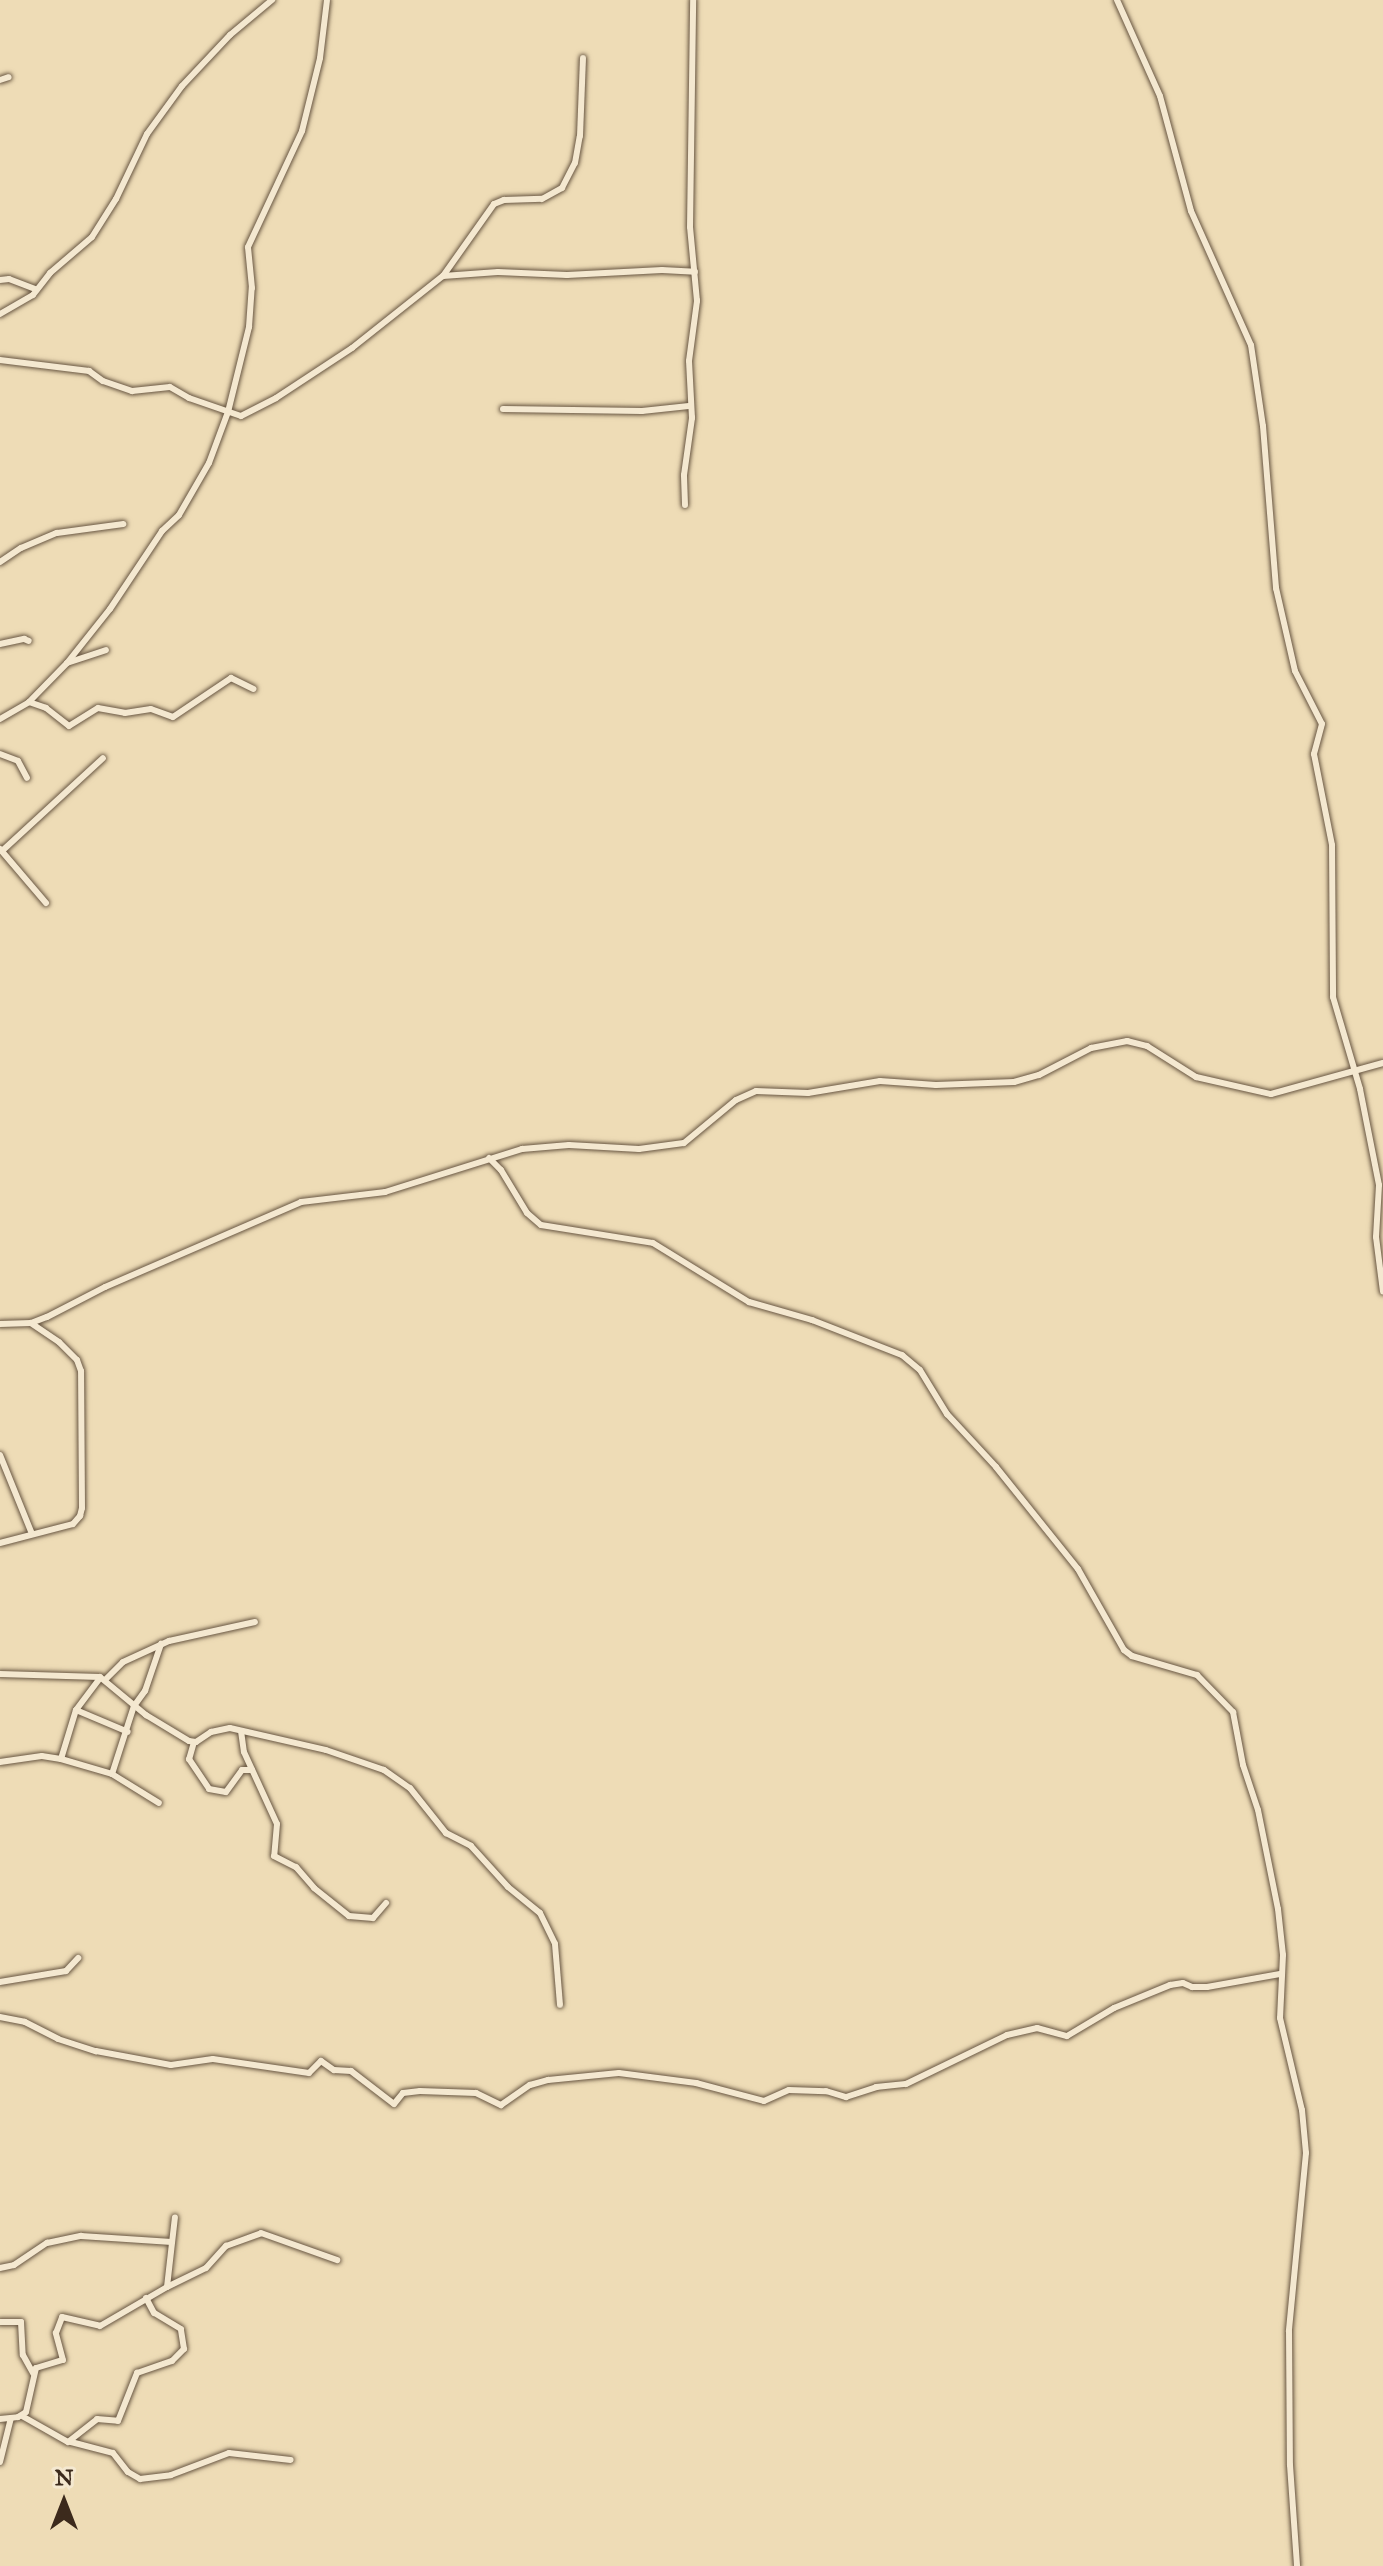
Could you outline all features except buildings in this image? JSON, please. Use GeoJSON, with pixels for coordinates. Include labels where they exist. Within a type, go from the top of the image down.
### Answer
{"type":"FeatureCollection","features":[{"type":"Feature","properties":{"kind":"street"},"geometry":{"type":"LineString","coordinates":[[0,314],[30,297],[92,237],[116,199],[147,134],[188,78],[239,26],[272,0]]}},
{"type":"Feature","properties":{"kind":"street"},"geometry":{"type":"LineString","coordinates":[[0,719],[29,702],[67,663],[110,609],[162,531],[179,515],[209,463],[228,412],[249,327],[252,288],[248,247],[302,131],[322,50],[327,0]]}},
{"type":"Feature","properties":{"kind":"street"},"geometry":{"type":"LineString","coordinates":[[685,505],[684,475],[692,418],[689,358],[697,312],[690,227],[693,0]]}},
{"type":"Feature","properties":{"kind":"street"},"geometry":{"type":"LineString","coordinates":[[1117,0],[1154,81],[1191,211],[1251,345],[1263,426],[1276,588],[1295,671],[1322,724],[1314,754],[1332,845],[1332,984],[1338,1021],[1354,1070],[1379,1185],[1376,1237],[1383,1292]]}},
{"type":"Feature","properties":{"kind":"street"},"geometry":{"type":"LineString","coordinates":[[0,360],[89,371],[103,381],[132,391],[170,387],[241,416],[276,398],[361,341],[443,276],[494,204],[504,200],[542,199],[562,188],[575,163],[580,136],[583,58]]}},
{"type":"Feature","properties":{"kind":"street"},"geometry":{"type":"LineString","coordinates":[[0,80],[9,77]]}},
{"type":"Feature","properties":{"kind":"street"},"geometry":{"type":"LineString","coordinates":[[443,276],[498,272],[567,275],[662,270],[695,272]]}},
{"type":"Feature","properties":{"kind":"street"},"geometry":{"type":"LineString","coordinates":[[0,280],[9,279],[35,289]]}},
{"type":"Feature","properties":{"kind":"street"},"geometry":{"type":"LineString","coordinates":[[503,409],[642,411],[689,406]]}},
{"type":"Feature","properties":{"kind":"street"},"geometry":{"type":"LineString","coordinates":[[0,562],[21,548],[57,533],[123,524]]}},
{"type":"Feature","properties":{"kind":"street"},"geometry":{"type":"LineString","coordinates":[[0,644],[24,639],[29,641]]}},
{"type":"Feature","properties":{"kind":"street"},"geometry":{"type":"LineString","coordinates":[[67,663],[106,650]]}},
{"type":"Feature","properties":{"kind":"street"},"geometry":{"type":"LineString","coordinates":[[29,702],[46,708],[69,726],[98,708],[125,713],[151,709],[173,717],[231,678],[254,689]]}},
{"type":"Feature","properties":{"kind":"street"},"geometry":{"type":"LineString","coordinates":[[0,754],[18,761],[27,778]]}},
{"type":"Feature","properties":{"kind":"street"},"geometry":{"type":"LineString","coordinates":[[46,903],[1,850],[103,758]]}},
{"type":"Feature","properties":{"kind":"street"},"geometry":{"type":"LineString","coordinates":[[0,1324],[31,1323],[291,1205],[385,1192],[489,1158],[554,1145],[610,1150],[681,1144],[696,1137],[736,1100],[756,1091],[808,1093],[880,1081],[936,1085],[1021,1081],[1082,1051],[1114,1042],[1141,1043],[1196,1077],[1263,1094],[1277,1094],[1383,1063]]}},
{"type":"Feature","properties":{"kind":"street"},"geometry":{"type":"LineString","coordinates":[[489,1158],[501,1170],[527,1213],[541,1225],[653,1243],[740,1298],[872,1341],[902,1355],[916,1366],[941,1407],[996,1467],[1078,1569],[1124,1650],[1132,1656],[1193,1673],[1207,1682],[1231,1709],[1258,1810],[1282,1936],[1282,2032],[1302,2110],[1306,2153],[1289,2331],[1290,2465],[1297,2566]]}},
{"type":"Feature","properties":{"kind":"street"},"geometry":{"type":"LineString","coordinates":[[0,1543],[68,1526],[80,1516],[83,1382],[77,1360],[54,1338],[31,1323]]}},
{"type":"Feature","properties":{"kind":"street"},"geometry":{"type":"LineString","coordinates":[[1,1458],[32,1534]]}},
{"type":"Feature","properties":{"kind":"street"},"geometry":{"type":"LineString","coordinates":[[61,1759],[76,1710],[123,1662],[190,1634],[255,1622]]}},
{"type":"Feature","properties":{"kind":"street"},"geometry":{"type":"LineString","coordinates":[[112,1774],[134,1706],[145,1691],[161,1644]]}},
{"type":"Feature","properties":{"kind":"street"},"geometry":{"type":"LineString","coordinates":[[0,1674],[103,1679],[134,1706],[172,1732],[194,1742]]}},
{"type":"Feature","properties":{"kind":"street"},"geometry":{"type":"LineString","coordinates":[[76,1710],[128,1732]]}},
{"type":"Feature","properties":{"kind":"street"},"geometry":{"type":"LineString","coordinates":[[252,1770],[242,1770],[226,1792],[209,1789],[189,1759],[194,1742],[216,1730],[241,1731],[333,1751],[376,1766],[406,1785],[439,1826],[475,1849],[508,1887],[540,1913],[555,1944],[560,2005]]}},
{"type":"Feature","properties":{"kind":"street"},"geometry":{"type":"LineString","coordinates":[[241,1731],[244,1752],[277,1824],[274,1856],[296,1867],[314,1888],[349,1916],[373,1918],[386,1903]]}},
{"type":"Feature","properties":{"kind":"street"},"geometry":{"type":"LineString","coordinates":[[0,1762],[42,1756],[61,1759],[112,1774],[159,1803]]}},
{"type":"Feature","properties":{"kind":"street"},"geometry":{"type":"LineString","coordinates":[[0,1982],[66,1971],[78,1958]]}},
{"type":"Feature","properties":{"kind":"street"},"geometry":{"type":"LineString","coordinates":[[0,2017],[25,2022],[58,2039],[96,2051],[171,2065],[213,2059],[309,2073],[321,2061],[334,2070],[351,2071],[394,2104],[410,2091],[476,2093],[501,2105],[539,2083],[619,2073],[696,2083],[764,2101],[789,2090],[826,2091],[846,2097],[876,2087],[906,2084],[1007,2035],[1037,2028],[1067,2036],[1114,2008],[1170,1985],[1183,1983],[1192,1987],[1207,1987],[1280,1974]]}},
{"type":"Feature","properties":{"kind":"street"},"geometry":{"type":"LineString","coordinates":[[167,2287],[175,2217]]}},
{"type":"Feature","properties":{"kind":"street"},"geometry":{"type":"LineString","coordinates":[[32,2369],[63,2360],[56,2333],[62,2317],[100,2326],[113,2316],[128,2313],[167,2287],[206,2268],[226,2246],[261,2233],[337,2260]]}},
{"type":"Feature","properties":{"kind":"street"},"geometry":{"type":"LineString","coordinates":[[0,2268],[14,2265],[47,2243],[81,2236],[172,2242]]}},
{"type":"Feature","properties":{"kind":"street"},"geometry":{"type":"LineString","coordinates":[[71,2442],[97,2419],[118,2421],[137,2373],[172,2361],[184,2349],[181,2329],[147,2302]]}},
{"type":"Feature","properties":{"kind":"street"},"geometry":{"type":"LineString","coordinates":[[0,2322],[21,2322],[23,2355],[32,2369],[22,2416]]}},
{"type":"Feature","properties":{"kind":"street"},"geometry":{"type":"LineString","coordinates":[[0,2419],[22,2416],[71,2442],[113,2453],[128,2472],[140,2479],[171,2475],[229,2453],[291,2460]]}},
{"type":"Feature","properties":{"kind":"street"},"geometry":{"type":"LineString","coordinates":[[0,2462],[11,2418]]}}]}
